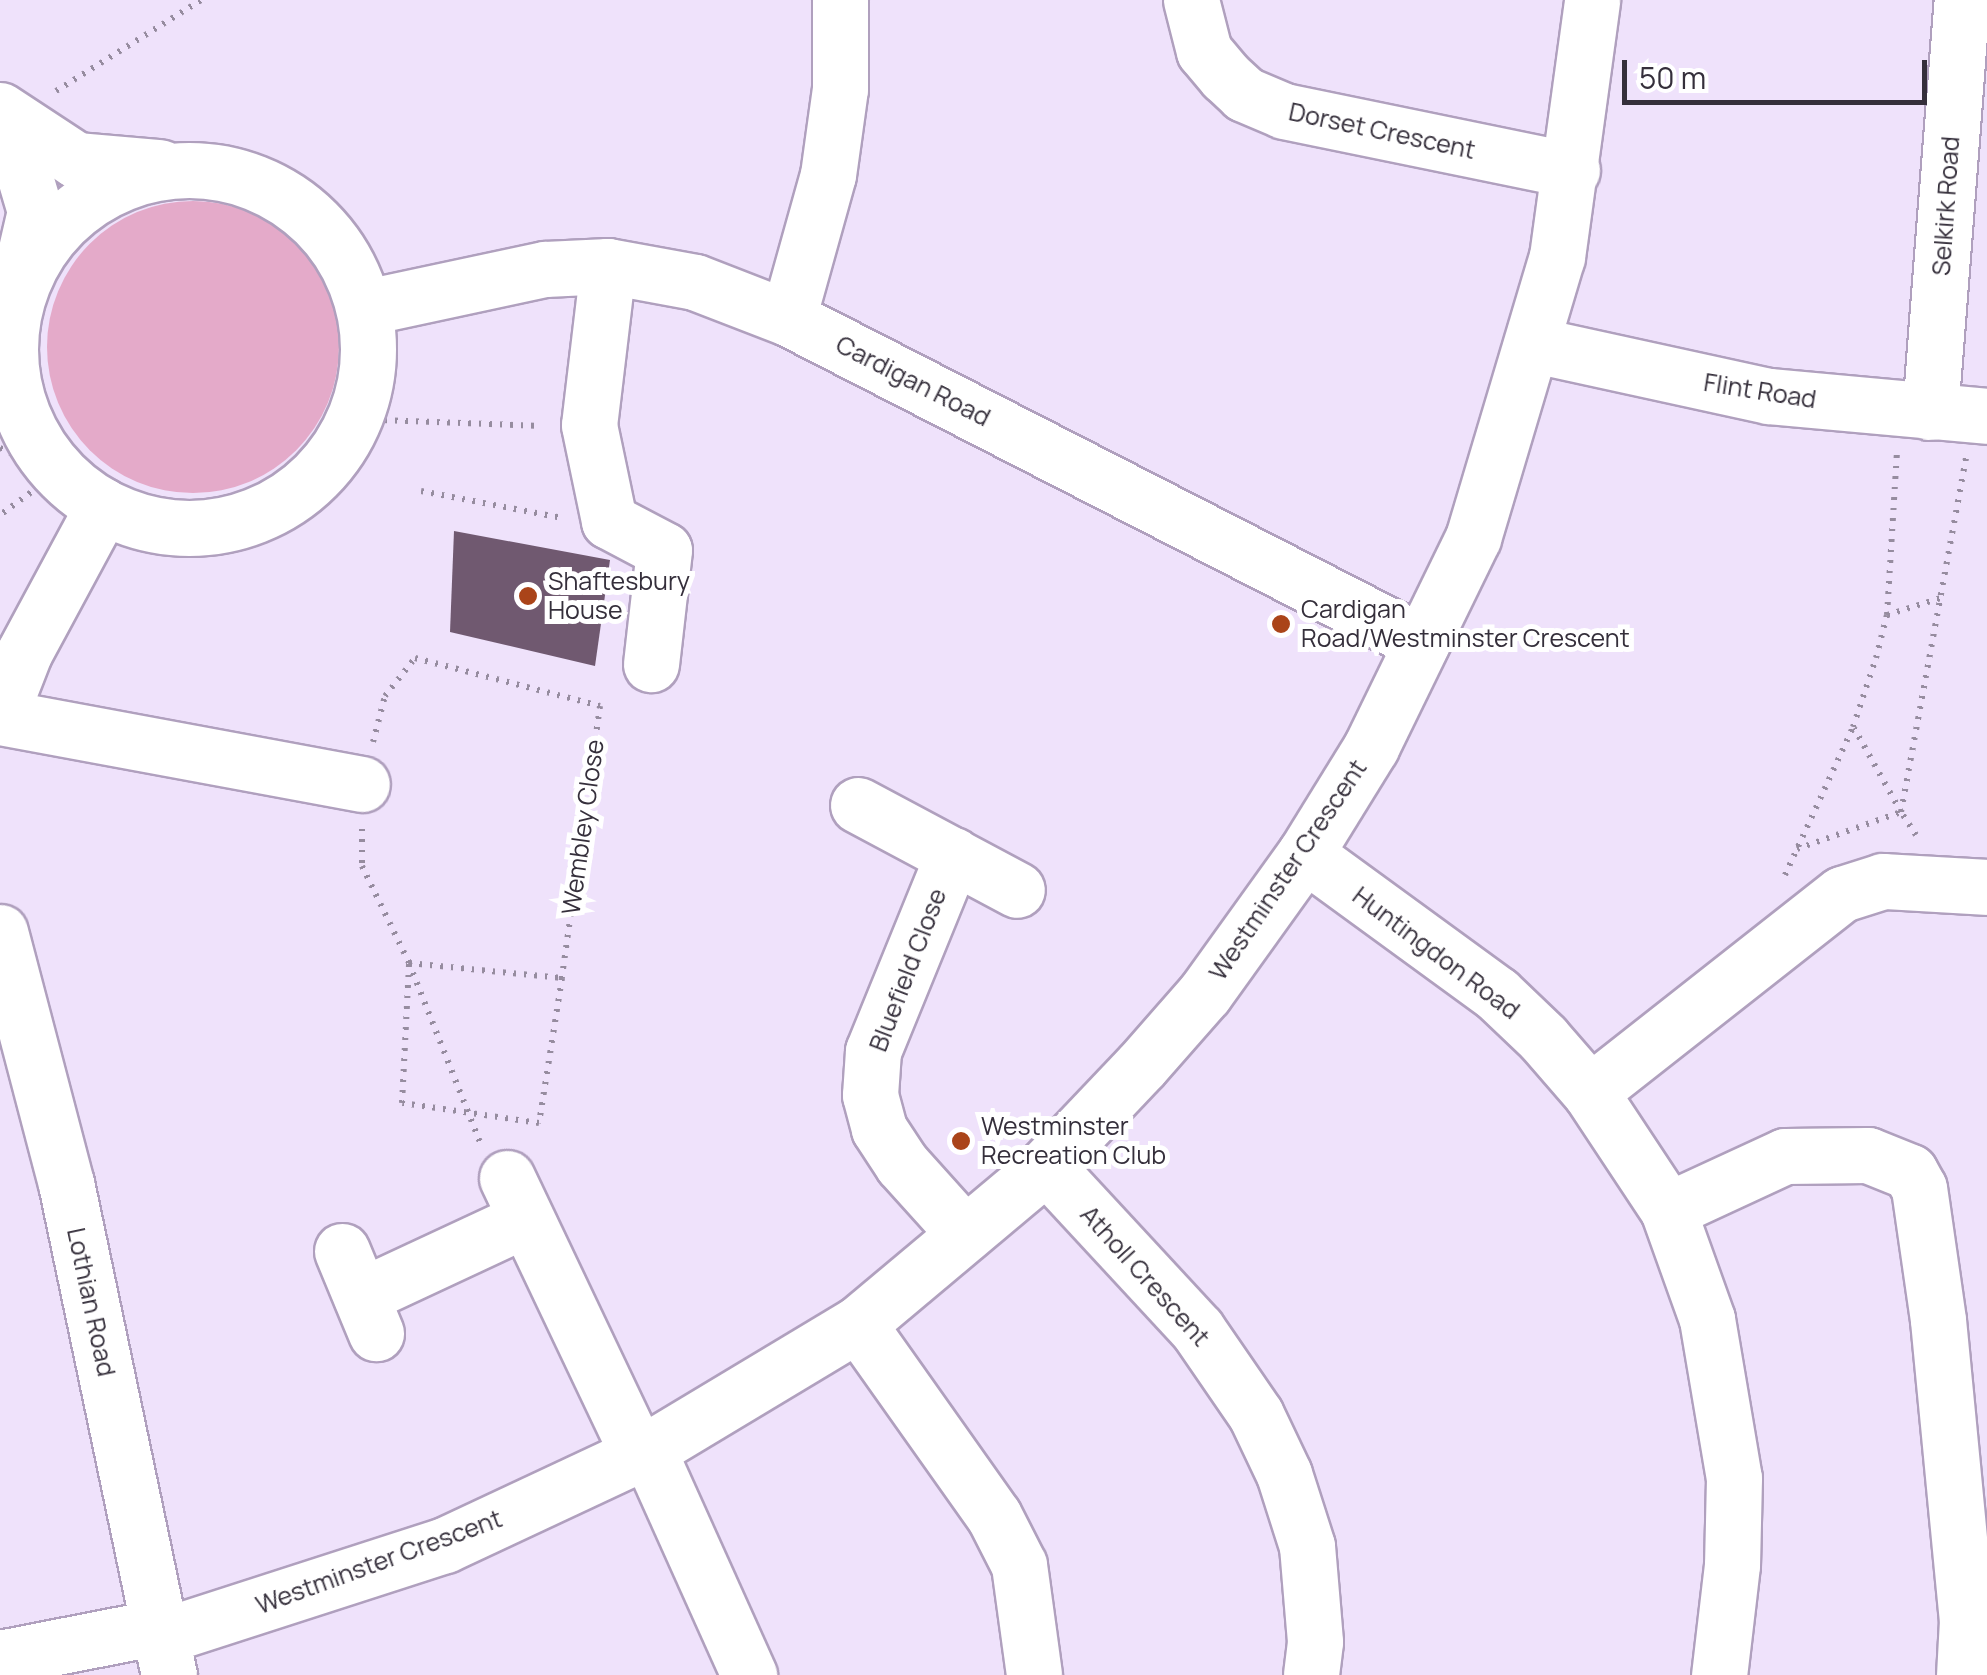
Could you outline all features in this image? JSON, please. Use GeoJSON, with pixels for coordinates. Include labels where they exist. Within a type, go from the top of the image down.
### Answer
{"type":"FeatureCollection","features":[{"type":"Feature","properties":{"kind":"street"},"geometry":{"type":"LineString","coordinates":[[788,318],[828,175],[840,89],[840,0]]}},
{"type":"Feature","properties":{"kind":"street","name":"Dorset Crescent"},"geometry":{"type":"LineString","coordinates":[[1191,0],[1204,50],[1225,76],[1244,94],[1284,112],[1572,170]]}},
{"type":"Feature","properties":{"kind":"street","name":"Westminster Crescent"},"geometry":{"type":"LineString","coordinates":[[0,1658],[163,1646],[445,1544],[643,1452],[858,1324],[1046,1166],[1205,993],[1305,854],[1371,747],[1472,538],[1535,345],[1572,170],[1592,0]]}},
{"type":"Feature","properties":{"kind":"street","name":"Selkirk Road"},"geometry":{"type":"LineString","coordinates":[[1947,413],[1962,0]]}},
{"type":"Feature","properties":{"kind":"street"},"geometry":{"type":"LineString","coordinates":[[4,115],[76,160],[183,169],[253,181],[294,204],[341,248],[366,307],[372,341],[354,419],[317,476],[276,508],[226,526],[166,529],[103,506],[56,474],[14,402],[8,329],[34,211],[4,115]]}},
{"type":"Feature","properties":{"kind":"street"},"geometry":{"type":"LineString","coordinates":[[16,291],[43,242],[71,212],[131,178],[183,169]]}},
{"type":"Feature","properties":{"kind":"street"},"geometry":{"type":"LineString","coordinates":[[608,266],[588,425],[608,521],[664,550],[652,664]]}},
{"type":"Feature","properties":{"kind":"street","name":"Cardigan Road"},"geometry":{"type":"LineString","coordinates":[[366,307],[545,269],[608,266],[695,282],[788,318],[1422,644]]}},
{"type":"Feature","properties":{"kind":"street","name":"Flint Road"},"geometry":{"type":"LineString","coordinates":[[1535,345],[1769,396],[1947,413]]}},
{"type":"Feature","properties":{"kind":"street"},"geometry":{"type":"LineString","coordinates":[[103,506],[24,653],[0,716],[362,784]]}},
{"type":"Feature","properties":{"kind":"street","name":"Bluefield Close"},"geometry":{"type":"LineString","coordinates":[[858,804],[1017,890]]}},
{"type":"Feature","properties":{"kind":"street","name":"Huntingdon Road"},"geometry":{"type":"LineString","coordinates":[[1305,854],[1498,994],[1590,1092],[1668,1210],[1707,1318],[1734,1478],[1732,1565],[1719,1675]]}},
{"type":"Feature","properties":{"kind":"street","name":"Bluefield Close"},"geometry":{"type":"LineString","coordinates":[[953,855],[873,1051],[870,1095],[879,1129],[902,1164],[964,1234]]}},
{"type":"Feature","properties":{"kind":"street"},"geometry":{"type":"LineString","coordinates":[[1590,1092],[1842,894],[1883,882],[1987,887]]}},
{"type":"Feature","properties":{"kind":"street","name":"Lothian Road"},"geometry":{"type":"LineString","coordinates":[[0,932],[66,1183],[163,1646]]}},
{"type":"Feature","properties":{"kind":"street"},"geometry":{"type":"LineString","coordinates":[[1668,1210],[1785,1156],[1868,1155],[1910,1172],[1919,1188],[1938,1320],[1967,1620],[1964,1675]]}},
{"type":"Feature","properties":{"kind":"street","name":"Atholl Crescent"},"geometry":{"type":"LineString","coordinates":[[1046,1166],[1197,1329],[1256,1416],[1284,1474],[1307,1546],[1316,1642],[1311,1675]]}},
{"type":"Feature","properties":{"kind":"street"},"geometry":{"type":"LineString","coordinates":[[360,1294],[516,1199],[749,1675]]}},
{"type":"Feature","properties":{"kind":"street"},"geometry":{"type":"LineString","coordinates":[[858,1324],[994,1516],[1019,1566],[1034,1675]]}},
{"type":"Feature","properties":{"kind":"path"},"geometry":{"type":"LineString","coordinates":[[4,115],[201,0]]}},
{"type":"Feature","properties":{"kind":"path"},"geometry":{"type":"LineString","coordinates":[[1901,812],[1944,597],[1947,413]]}},
{"type":"Feature","properties":{"kind":"path"},"geometry":{"type":"LineString","coordinates":[[1782,882],[1853,727],[1947,413]]}},
{"type":"Feature","properties":{"kind":"path"},"geometry":{"type":"LineString","coordinates":[[354,419],[430,426],[588,425]]}},
{"type":"Feature","properties":{"kind":"path"},"geometry":{"type":"LineString","coordinates":[[0,448],[56,474],[0,515]]}},
{"type":"Feature","properties":{"kind":"path"},"geometry":{"type":"LineString","coordinates":[[421,491],[608,521]]}},
{"type":"Feature","properties":{"kind":"path"},"geometry":{"type":"LineString","coordinates":[[1887,615],[1944,597]]}},
{"type":"Feature","properties":{"kind":"path","name":"Wembley Close"},"geometry":{"type":"LineString","coordinates":[[409,963],[402,1103],[466,1109],[539,1123],[600,706],[415,658],[385,696],[362,784],[362,866],[409,963],[466,1109],[487,1158],[516,1199]]}},
{"type":"Feature","properties":{"kind":"path"},"geometry":{"type":"LineString","coordinates":[[1853,727],[1920,841],[1883,882]]}},
{"type":"Feature","properties":{"kind":"path"},"geometry":{"type":"LineString","coordinates":[[1796,850],[1901,812]]}},
{"type":"Feature","properties":{"kind":"path"},"geometry":{"type":"LineString","coordinates":[[409,963],[562,978]]}},
{"type":"Feature","properties":{"kind":"shaded area"},"geometry":{"type":"Polygon","coordinates":[[[193,201],[249,213],[296,244],[327,291],[339,347],[327,403],[296,450],[249,481],[193,493],[137,481],[90,450],[59,403],[47,347],[59,291],[90,244],[137,213],[193,201]]]}},
{"type":"Feature","properties":{"kind":"building","name":"Shaftesbury House"},"geometry":{"type":"Polygon","coordinates":[[[454,531],[610,560],[595,666],[450,632],[454,531]]]}},
{"type":"Feature","properties":{"kind":"place","name":"Shaftesbury House"},"geometry":{"type":"Point","coordinates":[528,596]}},
{"type":"Feature","properties":{"kind":"place","name":"Cardigan Road/Westminster Crescent"},"geometry":{"type":"Point","coordinates":[1281,624]}},
{"type":"Feature","properties":{"kind":"place","name":"Westminster Recreation Club"},"geometry":{"type":"Point","coordinates":[961,1141]}}]}
